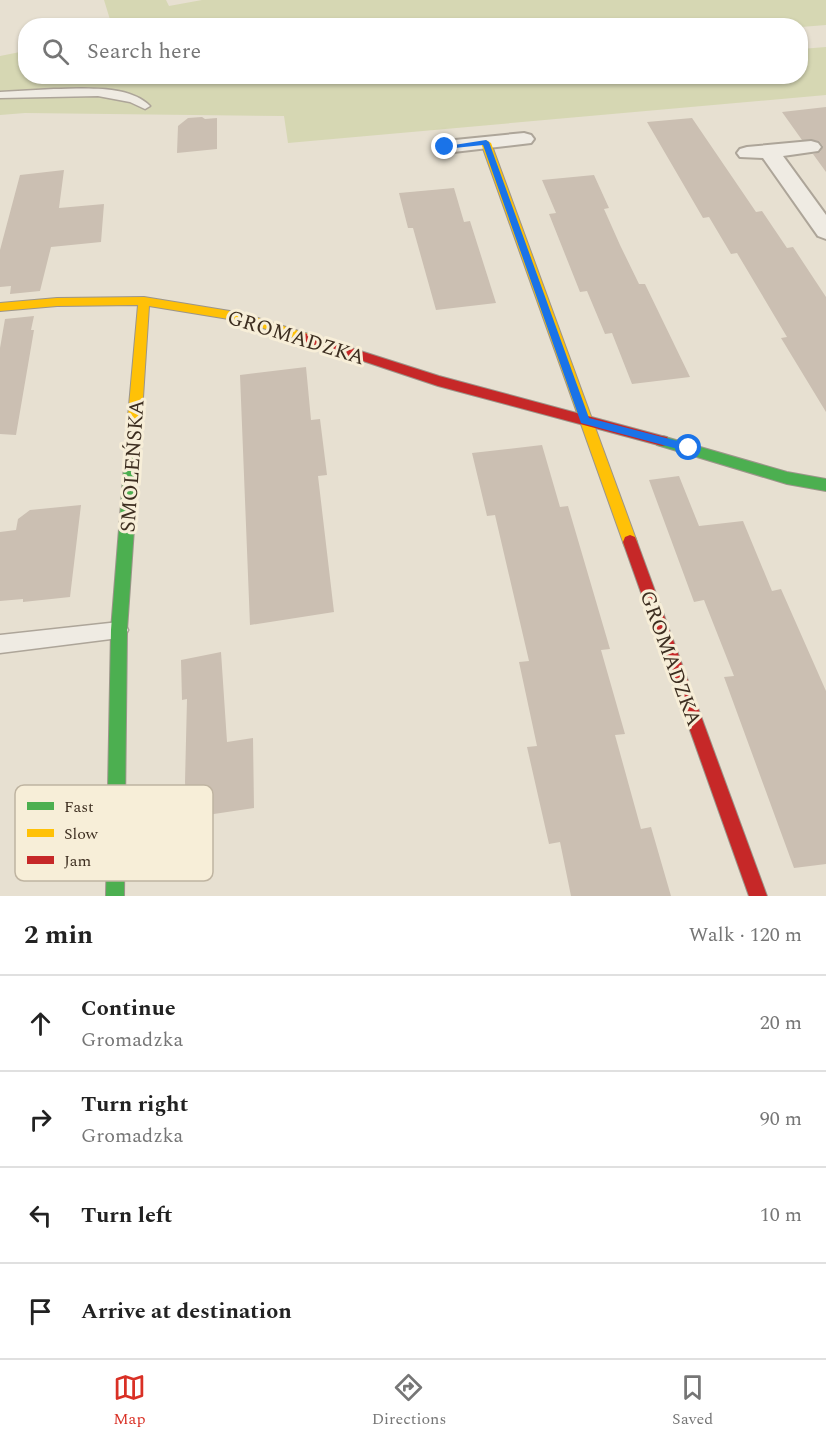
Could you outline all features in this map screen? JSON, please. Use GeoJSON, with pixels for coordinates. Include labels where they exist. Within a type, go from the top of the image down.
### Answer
{"type":"FeatureCollection","features":[{"type":"Feature","properties":{"kind":"street"},"geometry":{"type":"LineString","coordinates":[[445,147],[524,139]]}},
{"type":"Feature","properties":{"kind":"street","name":"GROMADZKA"},"geometry":{"type":"LineString","coordinates":[[486,142],[758,896]]}},
{"type":"Feature","properties":{"kind":"street"},"geometry":{"type":"LineString","coordinates":[[747,153],[811,147]]}},
{"type":"Feature","properties":{"kind":"street"},"geometry":{"type":"LineString","coordinates":[[770,151],[826,231]]}},
{"type":"Feature","properties":{"kind":"street","name":"GROMADZKA"},"geometry":{"type":"LineString","coordinates":[[0,307],[57,302],[144,301],[242,317],[438,381],[689,448],[787,478],[826,485]]}},
{"type":"Feature","properties":{"kind":"street","name":"SMOLEŃSKA"},"geometry":{"type":"LineString","coordinates":[[117,785],[119,630],[144,301]]}},
{"type":"Feature","properties":{"kind":"street","name":"SMOLEŃSKA"},"geometry":{"type":"LineString","coordinates":[[115,881],[115,896]]}},
{"type":"Feature","properties":{"kind":"lane"},"geometry":{"type":"LineString","coordinates":[[0,95],[101,94],[132,97],[145,106]]}},
{"type":"Feature","properties":{"kind":"lane"},"geometry":{"type":"LineString","coordinates":[[0,644],[119,630]]}},
{"type":"Feature","properties":{"kind":"green space"},"geometry":{"type":"Polygon","coordinates":[[[104,0],[166,0],[169,6],[202,0],[826,0],[826,25],[808,26],[808,18],[110,18],[104,0]]]}},
{"type":"Feature","properties":{"kind":"green space"},"geometry":{"type":"Polygon","coordinates":[[[826,47],[826,95],[288,143],[284,116],[25,113],[0,115],[0,56],[18,52],[18,84],[808,84],[808,48],[826,47]]]}},
{"type":"Feature","properties":{"kind":"building"},"geometry":{"type":"Polygon","coordinates":[[[826,107],[826,172],[813,154],[820,152],[823,146],[819,141],[802,140],[782,112],[826,107]]]}},
{"type":"Feature","properties":{"kind":"building"},"geometry":{"type":"Polygon","coordinates":[[[188,118],[217,118],[217,149],[177,153],[178,126],[188,118]]]}},
{"type":"Feature","properties":{"kind":"building"},"geometry":{"type":"Polygon","coordinates":[[[692,118],[756,212],[762,211],[787,248],[793,247],[826,297],[826,412],[781,338],[787,337],[737,253],[731,254],[709,217],[703,218],[647,122],[692,118]]]}},
{"type":"Feature","properties":{"kind":"building"},"geometry":{"type":"Polygon","coordinates":[[[64,170],[59,208],[104,204],[101,242],[51,247],[40,291],[10,294],[11,286],[0,287],[0,250],[20,175],[64,170]]]}},
{"type":"Feature","properties":{"kind":"building"},"geometry":{"type":"Polygon","coordinates":[[[594,175],[609,208],[604,209],[620,245],[639,284],[645,284],[690,377],[632,384],[612,333],[605,334],[587,291],[580,292],[549,214],[556,213],[542,180],[594,175]]]}},
{"type":"Feature","properties":{"kind":"building"},"geometry":{"type":"Polygon","coordinates":[[[454,188],[464,222],[470,221],[496,303],[436,310],[413,228],[408,228],[399,193],[454,188]]]}},
{"type":"Feature","properties":{"kind":"building"},"geometry":{"type":"Polygon","coordinates":[[[34,316],[31,330],[34,330],[16,435],[0,434],[0,348],[5,319],[34,316]]]}},
{"type":"Feature","properties":{"kind":"building"},"geometry":{"type":"Polygon","coordinates":[[[306,367],[311,420],[320,419],[327,475],[318,476],[334,612],[250,625],[240,375],[306,367]]]}},
{"type":"Feature","properties":{"kind":"building"},"geometry":{"type":"Polygon","coordinates":[[[542,445],[560,507],[568,506],[610,649],[601,650],[625,734],[615,735],[641,829],[651,827],[671,896],[571,896],[560,842],[549,844],[527,747],[537,746],[519,662],[529,661],[495,515],[487,516],[472,453],[542,445]]]}},
{"type":"Feature","properties":{"kind":"building"},"geometry":{"type":"Polygon","coordinates":[[[679,476],[699,526],[743,521],[772,591],[781,589],[826,691],[826,864],[794,868],[724,677],[734,676],[704,600],[694,602],[649,480],[679,476]]]}},
{"type":"Feature","properties":{"kind":"building"},"geometry":{"type":"Polygon","coordinates":[[[81,505],[70,597],[23,602],[23,599],[0,601],[0,532],[16,530],[18,519],[30,510],[81,505]]]}},
{"type":"Feature","properties":{"kind":"building"},"geometry":{"type":"Polygon","coordinates":[[[221,652],[227,742],[253,738],[254,808],[213,814],[213,785],[185,785],[187,699],[182,700],[181,660],[221,652]]]}},
{"type":"Feature","properties":{"kind":"traffic: fast"},"geometry":{"type":"LineString","coordinates":[[117,785],[119,630],[134,428]]}},
{"type":"Feature","properties":{"kind":"traffic: fast"},"geometry":{"type":"LineString","coordinates":[[662,441],[787,478],[826,485]]}},
{"type":"Feature","properties":{"kind":"traffic: fast"},"geometry":{"type":"LineString","coordinates":[[115,881],[115,896]]}},
{"type":"Feature","properties":{"kind":"traffic: slow"},"geometry":{"type":"LineString","coordinates":[[486,143],[630,542]]}},
{"type":"Feature","properties":{"kind":"traffic: slow"},"geometry":{"type":"LineString","coordinates":[[0,307],[57,302],[144,301],[242,317],[304,337]]}},
{"type":"Feature","properties":{"kind":"traffic: slow"},"geometry":{"type":"LineString","coordinates":[[134,428],[144,301]]}},
{"type":"Feature","properties":{"kind":"traffic: jam"},"geometry":{"type":"LineString","coordinates":[[304,337],[438,381],[662,441]]}},
{"type":"Feature","properties":{"kind":"traffic: jam"},"geometry":{"type":"LineString","coordinates":[[630,542],[758,896]]}},
{"type":"Feature","properties":{"kind":"route"},"geometry":{"type":"LineString","coordinates":[[445,147],[486,142],[585,421],[689,448]]}}]}
